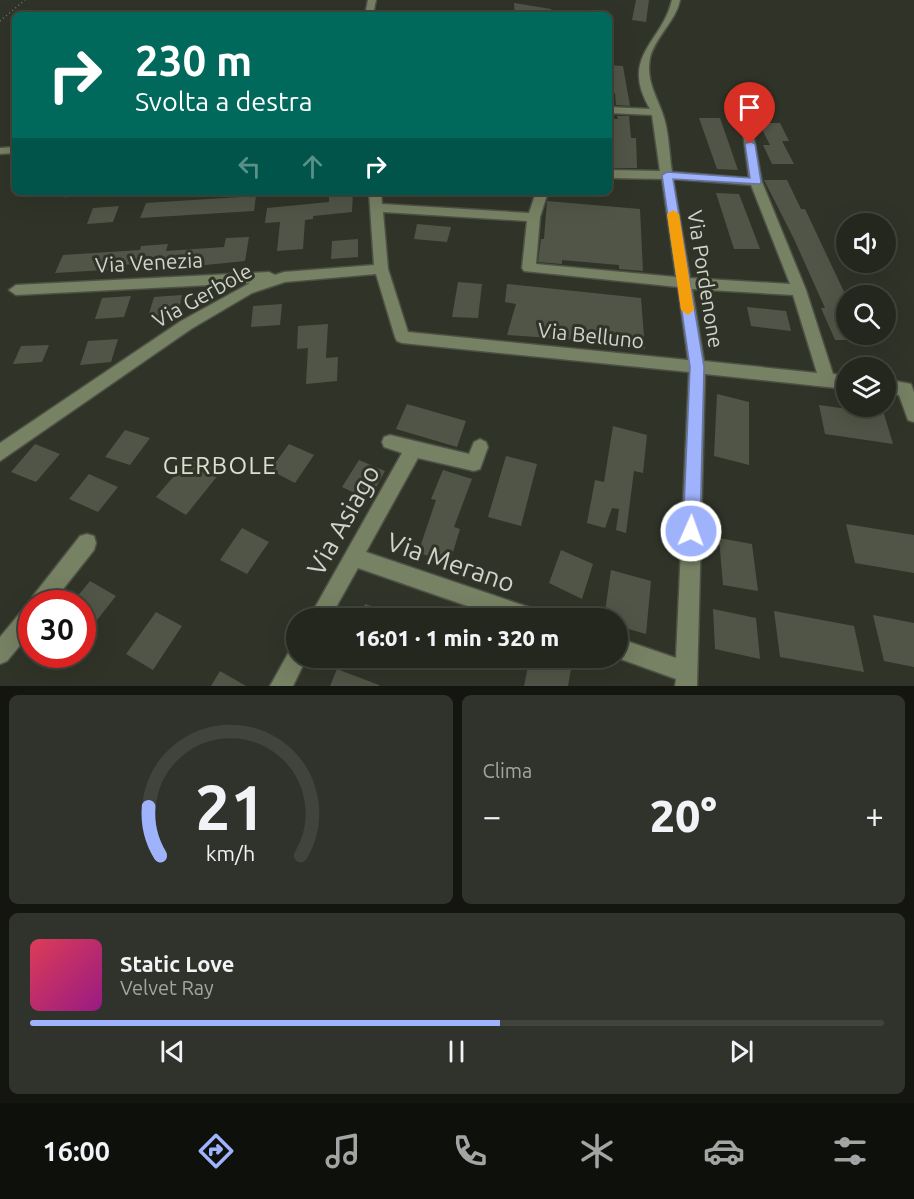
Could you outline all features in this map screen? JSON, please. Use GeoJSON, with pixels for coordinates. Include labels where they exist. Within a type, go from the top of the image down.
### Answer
{"type":"FeatureCollection","features":[{"type":"Feature","properties":{"kind":"street","name":"Via Pordenone"},"geometry":{"type":"LineString","coordinates":[[676,0],[674,9],[646,55],[645,62],[646,97],[657,112],[697,367],[686,679]]}},
{"type":"Feature","properties":{"kind":"street"},"geometry":{"type":"LineString","coordinates":[[612,110],[657,112]]}},
{"type":"Feature","properties":{"kind":"street"},"geometry":{"type":"LineString","coordinates":[[747,125],[756,182],[799,290],[827,379]]}},
{"type":"Feature","properties":{"kind":"street"},"geometry":{"type":"LineString","coordinates":[[612,174],[667,175],[756,182]]}},
{"type":"Feature","properties":{"kind":"street"},"geometry":{"type":"LineString","coordinates":[[376,195],[381,269]]}},
{"type":"Feature","properties":{"kind":"street"},"geometry":{"type":"LineString","coordinates":[[541,195],[534,217],[529,268],[684,283],[799,290]]}},
{"type":"Feature","properties":{"kind":"street"},"geometry":{"type":"LineString","coordinates":[[378,208],[534,217]]}},
{"type":"Feature","properties":{"kind":"street","name":"Via Gerbole"},"geometry":{"type":"LineString","coordinates":[[0,453],[52,415],[186,325],[247,289],[284,277],[381,269]]}},
{"type":"Feature","properties":{"kind":"street","name":"Via Belluno"},"geometry":{"type":"LineString","coordinates":[[381,269],[402,337],[836,380]]}},
{"type":"Feature","properties":{"kind":"street","name":"Via Venezia"},"geometry":{"type":"LineString","coordinates":[[16,290],[284,277]]}},
{"type":"Feature","properties":{"kind":"street"},"geometry":{"type":"LineString","coordinates":[[896,388],[905,389],[914,415]]}},
{"type":"Feature","properties":{"kind":"street","name":"Via Asiago"},"geometry":{"type":"LineString","coordinates":[[390,442],[474,463],[480,447]]}},
{"type":"Feature","properties":{"kind":"street","name":"Via Asiago"},"geometry":{"type":"LineString","coordinates":[[324,608],[414,449]]}},
{"type":"Feature","properties":{"kind":"street"},"geometry":{"type":"LineString","coordinates":[[50,590],[87,543]]}},
{"type":"Feature","properties":{"kind":"street","name":"Via Merano"},"geometry":{"type":"LineString","coordinates":[[353,556],[502,608]]}},
{"type":"Feature","properties":{"kind":"street"},"geometry":{"type":"LineString","coordinates":[[0,654],[18,632]]}},
{"type":"Feature","properties":{"kind":"street"},"geometry":{"type":"LineString","coordinates":[[628,653],[686,679]]}},
{"type":"Feature","properties":{"kind":"street"},"geometry":{"type":"LineString","coordinates":[[281,686],[291,668]]}},
{"type":"Feature","properties":{"kind":"path"},"geometry":{"type":"LineString","coordinates":[[0,21],[25,0]]}},
{"type":"Feature","properties":{"kind":"building"},"geometry":{"type":"Polygon","coordinates":[[[636,0],[649,0],[646,22],[632,20],[636,0]]]}},
{"type":"Feature","properties":{"kind":"building"},"geometry":{"type":"Polygon","coordinates":[[[514,3],[551,9],[551,12],[515,12],[514,3]]]}},
{"type":"Feature","properties":{"kind":"building"},"geometry":{"type":"Polygon","coordinates":[[[612,65],[623,66],[630,106],[616,105],[615,93],[612,93],[612,65]]]}},
{"type":"Feature","properties":{"kind":"building"},"geometry":{"type":"Polygon","coordinates":[[[617,116],[629,116],[631,138],[636,138],[637,168],[612,168],[612,119],[618,119],[617,116]]]}},
{"type":"Feature","properties":{"kind":"building"},"geometry":{"type":"Polygon","coordinates":[[[699,118],[720,118],[738,170],[717,169],[699,118]]]}},
{"type":"Feature","properties":{"kind":"building"},"geometry":{"type":"Polygon","coordinates":[[[759,123],[780,123],[789,141],[782,141],[794,164],[772,164],[763,145],[770,145],[759,123]]]}},
{"type":"Feature","properties":{"kind":"building"},"geometry":{"type":"Polygon","coordinates":[[[764,180],[787,180],[801,209],[805,209],[841,285],[836,285],[836,340],[821,308],[825,308],[764,180]]]}},
{"type":"Feature","properties":{"kind":"building"},"geometry":{"type":"Polygon","coordinates":[[[716,193],[739,194],[760,249],[734,249],[716,193]]]}},
{"type":"Feature","properties":{"kind":"building"},"geometry":{"type":"Polygon","coordinates":[[[329,195],[353,195],[352,212],[313,216],[313,219],[305,220],[303,249],[277,251],[280,222],[265,223],[267,208],[329,202],[329,195]]]}},
{"type":"Feature","properties":{"kind":"building"},"geometry":{"type":"Polygon","coordinates":[[[256,196],[254,211],[140,218],[146,203],[256,196]]]}},
{"type":"Feature","properties":{"kind":"building"},"geometry":{"type":"Polygon","coordinates":[[[547,201],[640,209],[643,271],[619,269],[619,265],[562,260],[562,264],[538,262],[541,239],[544,239],[547,201]]]}},
{"type":"Feature","properties":{"kind":"building"},"geometry":{"type":"Polygon","coordinates":[[[119,206],[113,222],[87,224],[93,208],[119,206]]]}},
{"type":"Feature","properties":{"kind":"building"},"geometry":{"type":"Polygon","coordinates":[[[417,224],[451,227],[447,242],[414,239],[417,224]]]}},
{"type":"Feature","properties":{"kind":"building"},"geometry":{"type":"Polygon","coordinates":[[[249,237],[245,261],[176,268],[177,261],[122,265],[121,269],[55,273],[63,255],[140,250],[141,246],[168,244],[166,251],[224,247],[226,238],[249,237]]]}},
{"type":"Feature","properties":{"kind":"building"},"geometry":{"type":"Polygon","coordinates":[[[358,239],[358,257],[331,259],[332,241],[358,239]]]}},
{"type":"Feature","properties":{"kind":"building"},"geometry":{"type":"Polygon","coordinates":[[[458,282],[482,284],[478,318],[452,317],[458,282]]]}},
{"type":"Feature","properties":{"kind":"building"},"geometry":{"type":"Polygon","coordinates":[[[507,284],[641,298],[645,349],[605,344],[605,342],[507,335],[516,304],[505,302],[507,284]]]}},
{"type":"Feature","properties":{"kind":"building"},"geometry":{"type":"Polygon","coordinates":[[[182,295],[178,315],[148,317],[154,297],[182,295]]]}},
{"type":"Feature","properties":{"kind":"building"},"geometry":{"type":"Polygon","coordinates":[[[131,296],[124,317],[95,319],[102,298],[131,296]]]}},
{"type":"Feature","properties":{"kind":"building"},"geometry":{"type":"Polygon","coordinates":[[[282,304],[280,325],[251,327],[253,306],[282,304]]]}},
{"type":"Feature","properties":{"kind":"building"},"geometry":{"type":"Polygon","coordinates":[[[747,307],[786,311],[791,331],[751,326],[747,307]]]}},
{"type":"Feature","properties":{"kind":"building"},"geometry":{"type":"Polygon","coordinates":[[[328,324],[326,358],[338,357],[337,381],[306,384],[308,348],[297,349],[298,326],[328,324]]]}},
{"type":"Feature","properties":{"kind":"building"},"geometry":{"type":"Polygon","coordinates":[[[118,339],[111,362],[80,365],[88,341],[118,339]]]}},
{"type":"Feature","properties":{"kind":"building"},"geometry":{"type":"Polygon","coordinates":[[[49,345],[42,362],[13,364],[21,346],[49,345]]]}},
{"type":"Feature","properties":{"kind":"building"},"geometry":{"type":"Polygon","coordinates":[[[717,394],[749,402],[749,465],[714,456],[717,394]]]}},
{"type":"Feature","properties":{"kind":"building"},"geometry":{"type":"Polygon","coordinates":[[[407,404],[466,421],[457,447],[396,429],[407,404]]]}},
{"type":"Feature","properties":{"kind":"building"},"geometry":{"type":"Polygon","coordinates":[[[819,405],[836,407],[836,417],[885,417],[893,444],[825,434],[819,405]]]}},
{"type":"Feature","properties":{"kind":"building"},"geometry":{"type":"Polygon","coordinates":[[[613,426],[647,435],[643,473],[634,471],[626,533],[616,530],[619,509],[612,508],[605,528],[587,523],[595,480],[604,482],[613,426]]]}},
{"type":"Feature","properties":{"kind":"building"},"geometry":{"type":"Polygon","coordinates":[[[125,430],[150,438],[130,465],[105,457],[125,430]]]}},
{"type":"Feature","properties":{"kind":"building"},"geometry":{"type":"Polygon","coordinates":[[[35,444],[60,454],[36,482],[11,472],[35,444]]]}},
{"type":"Feature","properties":{"kind":"building"},"geometry":{"type":"Polygon","coordinates":[[[289,444],[314,455],[295,483],[270,470],[289,444]]]}},
{"type":"Feature","properties":{"kind":"building"},"geometry":{"type":"Polygon","coordinates":[[[193,454],[223,469],[186,515],[156,497],[193,454]]]}},
{"type":"Feature","properties":{"kind":"building"},"geometry":{"type":"Polygon","coordinates":[[[506,456],[537,464],[521,526],[488,517],[506,456]]]}},
{"type":"Feature","properties":{"kind":"building"},"geometry":{"type":"Polygon","coordinates":[[[359,460],[385,471],[369,500],[342,487],[359,460]]]}},
{"type":"Feature","properties":{"kind":"building"},"geometry":{"type":"Polygon","coordinates":[[[443,470],[472,479],[454,527],[460,529],[450,562],[418,553],[436,500],[431,499],[443,470]]]}},
{"type":"Feature","properties":{"kind":"building"},"geometry":{"type":"Polygon","coordinates":[[[89,474],[118,487],[98,512],[69,499],[89,474]]]}},
{"type":"Feature","properties":{"kind":"building"},"geometry":{"type":"Polygon","coordinates":[[[846,524],[914,535],[914,573],[855,563],[846,524]]]}},
{"type":"Feature","properties":{"kind":"building"},"geometry":{"type":"Polygon","coordinates":[[[242,528],[269,542],[247,574],[220,560],[242,528]]]}},
{"type":"Feature","properties":{"kind":"building"},"geometry":{"type":"Polygon","coordinates":[[[719,538],[752,544],[758,591],[723,585],[719,538]]]}},
{"type":"Feature","properties":{"kind":"building"},"geometry":{"type":"Polygon","coordinates":[[[561,550],[593,564],[582,599],[549,583],[561,550]]]}},
{"type":"Feature","properties":{"kind":"building"},"geometry":{"type":"Polygon","coordinates":[[[611,570],[651,581],[646,634],[628,629],[628,608],[605,608],[611,570]]]}},
{"type":"Feature","properties":{"kind":"building"},"geometry":{"type":"Polygon","coordinates":[[[90,581],[116,596],[96,621],[96,590],[83,590],[90,581]]]}},
{"type":"Feature","properties":{"kind":"building"},"geometry":{"type":"Polygon","coordinates":[[[365,604],[377,608],[364,608],[365,604]]]}},
{"type":"Feature","properties":{"kind":"building"},"geometry":{"type":"Polygon","coordinates":[[[713,609],[756,618],[760,659],[715,649],[713,609]]]}},
{"type":"Feature","properties":{"kind":"building"},"geometry":{"type":"Polygon","coordinates":[[[774,611],[854,626],[864,672],[780,657],[774,611]]]}},
{"type":"Feature","properties":{"kind":"building"},"geometry":{"type":"Polygon","coordinates":[[[156,612],[182,626],[153,670],[126,654],[156,612]]]}},
{"type":"Feature","properties":{"kind":"building"},"geometry":{"type":"Polygon","coordinates":[[[873,615],[914,623],[914,667],[884,661],[873,615]]]}},
{"type":"Feature","properties":{"kind":"building"},"geometry":{"type":"Polygon","coordinates":[[[528,668],[571,669],[568,686],[524,686],[528,668]]]}},
{"type":"Feature","properties":{"kind":"building"},"geometry":{"type":"Polygon","coordinates":[[[337,669],[379,685],[379,686],[330,686],[337,669]]]}},
{"type":"Feature","properties":{"kind":"building"},"geometry":{"type":"Polygon","coordinates":[[[220,671],[246,686],[211,686],[220,671]]]}},
{"type":"Feature","properties":{"kind":"slow traffic"},"geometry":{"type":"LineString","coordinates":[[673,214],[688,310]]}},
{"type":"Feature","properties":{"kind":"district","name":"GERBOLE"},"geometry":{"type":"Point","coordinates":[220,465]}},
{"type":"Feature","properties":{"kind":"route"},"geometry":{"type":"LineString","coordinates":[[691,531],[697,367],[667,175],[756,182],[750,144]]}}]}
